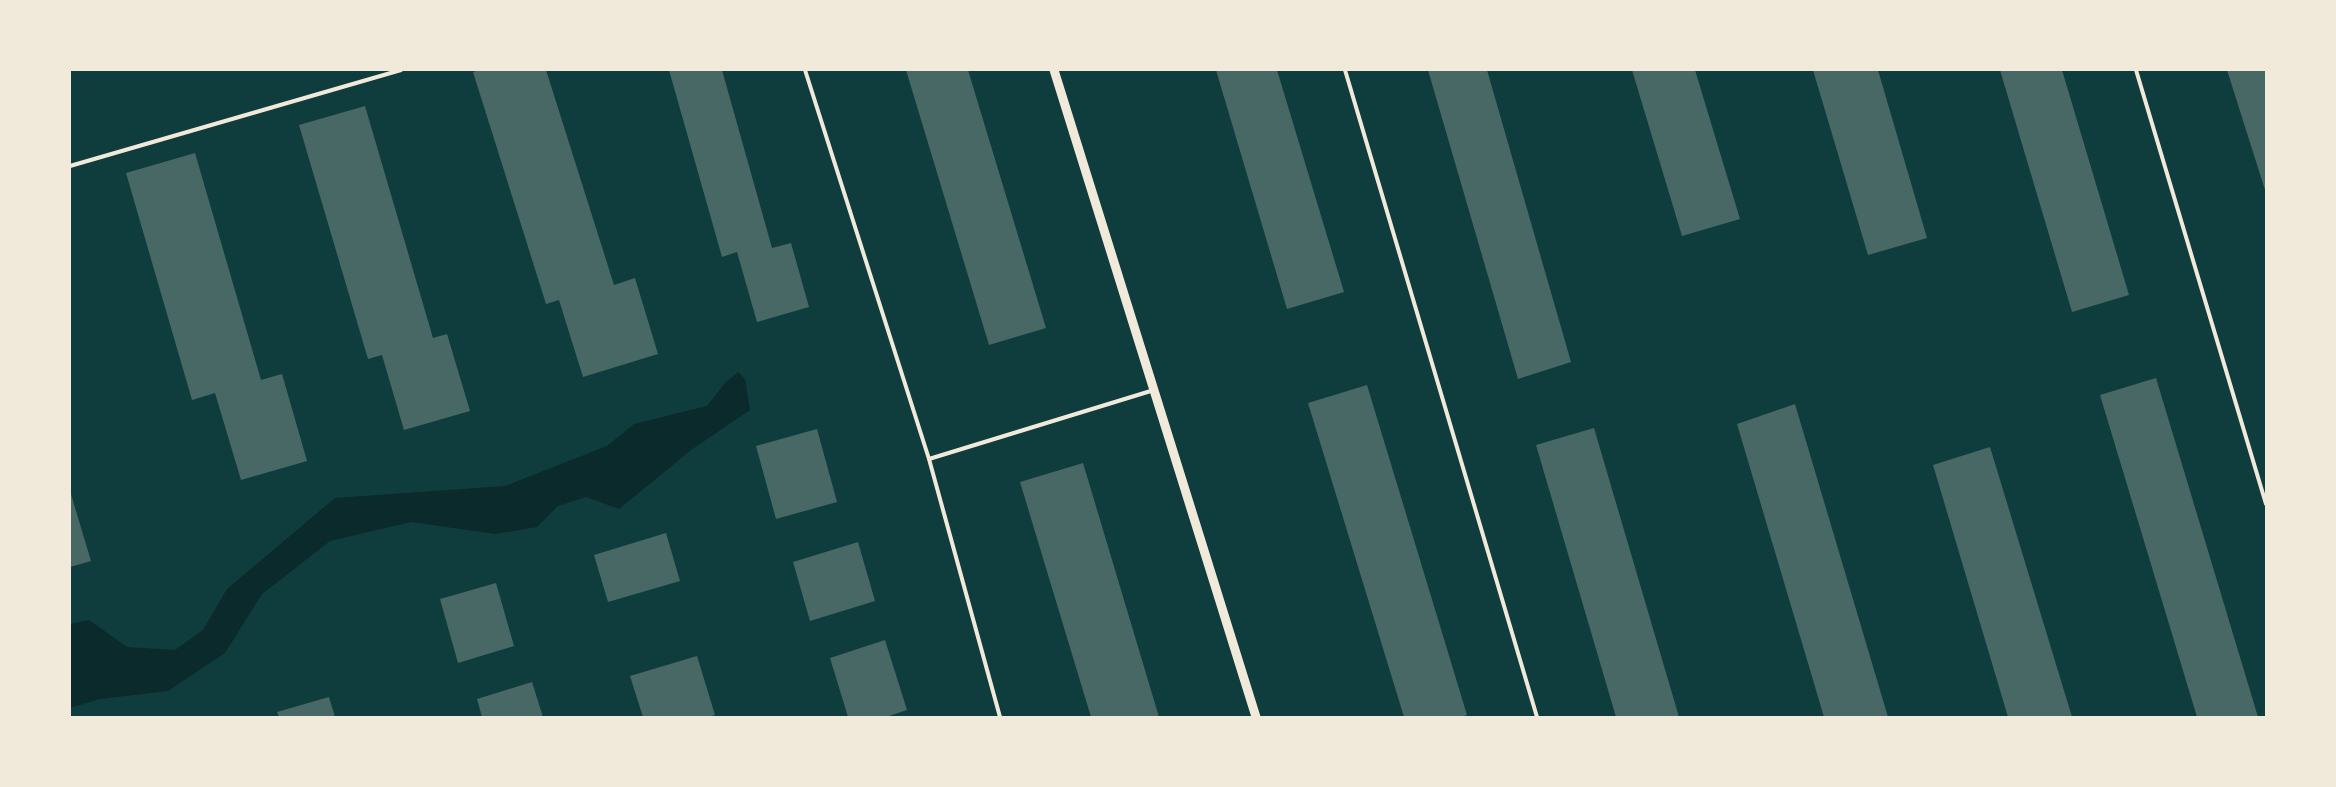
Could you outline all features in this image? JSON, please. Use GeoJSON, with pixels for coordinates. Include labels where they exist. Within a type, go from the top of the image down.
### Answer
{"type":"FeatureCollection","features":[{"type":"Feature","properties":{"kind":"street"},"geometry":{"type":"LineString","coordinates":[[1054,70],[1256,717]]}},
{"type":"Feature","properties":{"kind":"lane"},"geometry":{"type":"LineString","coordinates":[[70,166],[401,70]]}},
{"type":"Feature","properties":{"kind":"lane"},"geometry":{"type":"LineString","coordinates":[[805,70],[930,459],[1000,717]]}},
{"type":"Feature","properties":{"kind":"lane"},"geometry":{"type":"LineString","coordinates":[[1345,70],[1537,717]]}},
{"type":"Feature","properties":{"kind":"lane"},"geometry":{"type":"LineString","coordinates":[[2136,70],[2266,504]]}},
{"type":"Feature","properties":{"kind":"lane"},"geometry":{"type":"LineString","coordinates":[[930,459],[1154,390]]}},
{"type":"Feature","properties":{"kind":"water"},"geometry":{"type":"Polygon","coordinates":[[[738,372],[745,379],[750,410],[691,450],[619,509],[586,497],[558,506],[537,527],[495,534],[411,522],[330,541],[262,594],[225,653],[168,691],[100,699],[70,708],[70,624],[89,620],[127,647],[175,650],[203,630],[227,589],[335,498],[505,486],[607,446],[634,424],[707,406],[725,383],[738,372]]]}},
{"type":"Feature","properties":{"kind":"building"},"geometry":{"type":"Polygon","coordinates":[[[480,70],[546,70],[614,285],[635,278],[658,354],[583,377],[559,300],[546,304],[473,72],[480,70]]]}},
{"type":"Feature","properties":{"kind":"building"},"geometry":{"type":"Polygon","coordinates":[[[669,70],[722,70],[772,248],[791,243],[809,307],[757,322],[737,252],[722,257],[669,70]]]}},
{"type":"Feature","properties":{"kind":"building"},"geometry":{"type":"Polygon","coordinates":[[[906,70],[968,70],[1046,328],[989,345],[906,70]]]}},
{"type":"Feature","properties":{"kind":"building"},"geometry":{"type":"Polygon","coordinates":[[[1216,70],[1277,70],[1344,292],[1287,309],[1216,70]]]}},
{"type":"Feature","properties":{"kind":"building"},"geometry":{"type":"Polygon","coordinates":[[[1428,70],[1487,70],[1571,362],[1518,379],[1428,70]]]}},
{"type":"Feature","properties":{"kind":"building"},"geometry":{"type":"Polygon","coordinates":[[[1632,70],[1695,70],[1740,219],[1682,236],[1632,70]]]}},
{"type":"Feature","properties":{"kind":"building"},"geometry":{"type":"Polygon","coordinates":[[[1813,70],[1878,70],[1927,238],[1868,255],[1813,70]]]}},
{"type":"Feature","properties":{"kind":"building"},"geometry":{"type":"Polygon","coordinates":[[[2000,70],[2062,70],[2129,295],[2072,312],[2000,70]]]}},
{"type":"Feature","properties":{"kind":"building"},"geometry":{"type":"Polygon","coordinates":[[[2227,70],[2266,70],[2266,193],[2227,70]]]}},
{"type":"Feature","properties":{"kind":"building"},"geometry":{"type":"Polygon","coordinates":[[[365,106],[433,338],[447,334],[470,411],[404,430],[382,355],[368,359],[299,125],[365,106]]]}},
{"type":"Feature","properties":{"kind":"building"},"geometry":{"type":"Polygon","coordinates":[[[195,153],[261,380],[282,374],[307,461],[241,480],[215,393],[192,400],[126,173],[195,153]]]}},
{"type":"Feature","properties":{"kind":"building"},"geometry":{"type":"Polygon","coordinates":[[[2156,378],[2258,717],[2197,717],[2100,395],[2156,378]]]}},
{"type":"Feature","properties":{"kind":"building"},"geometry":{"type":"Polygon","coordinates":[[[1367,385],[1467,715],[1461,717],[1404,717],[1308,403],[1367,385]]]}},
{"type":"Feature","properties":{"kind":"building"},"geometry":{"type":"Polygon","coordinates":[[[1795,404],[1888,717],[1824,717],[1737,424],[1795,404]]]}},
{"type":"Feature","properties":{"kind":"building"},"geometry":{"type":"Polygon","coordinates":[[[1594,428],[1679,717],[1616,717],[1536,445],[1594,428]]]}},
{"type":"Feature","properties":{"kind":"building"},"geometry":{"type":"Polygon","coordinates":[[[817,429],[837,502],[776,519],[756,446],[817,429]]]}},
{"type":"Feature","properties":{"kind":"building"},"geometry":{"type":"Polygon","coordinates":[[[1990,447],[2072,717],[2008,717],[1933,465],[1990,447]]]}},
{"type":"Feature","properties":{"kind":"building"},"geometry":{"type":"Polygon","coordinates":[[[1083,463],[1159,717],[1091,717],[1020,482],[1083,463]]]}},
{"type":"Feature","properties":{"kind":"building"},"geometry":{"type":"Polygon","coordinates":[[[70,491],[91,561],[70,567],[70,491]]]}},
{"type":"Feature","properties":{"kind":"building"},"geometry":{"type":"Polygon","coordinates":[[[666,533],[680,581],[608,602],[594,555],[666,533]]]}},
{"type":"Feature","properties":{"kind":"building"},"geometry":{"type":"Polygon","coordinates":[[[858,542],[875,601],[810,621],[793,562],[858,542]]]}},
{"type":"Feature","properties":{"kind":"building"},"geometry":{"type":"Polygon","coordinates":[[[496,583],[514,646],[458,663],[440,599],[496,583]]]}},
{"type":"Feature","properties":{"kind":"building"},"geometry":{"type":"Polygon","coordinates":[[[885,640],[907,710],[886,717],[848,717],[830,658],[885,640]]]}},
{"type":"Feature","properties":{"kind":"building"},"geometry":{"type":"Polygon","coordinates":[[[697,656],[715,715],[708,717],[643,717],[630,676],[697,656]]]}},
{"type":"Feature","properties":{"kind":"building"},"geometry":{"type":"Polygon","coordinates":[[[532,682],[543,717],[482,717],[477,699],[532,682]]]}},
{"type":"Feature","properties":{"kind":"building"},"geometry":{"type":"Polygon","coordinates":[[[329,697],[335,717],[279,717],[277,712],[329,697]]]}}]}
